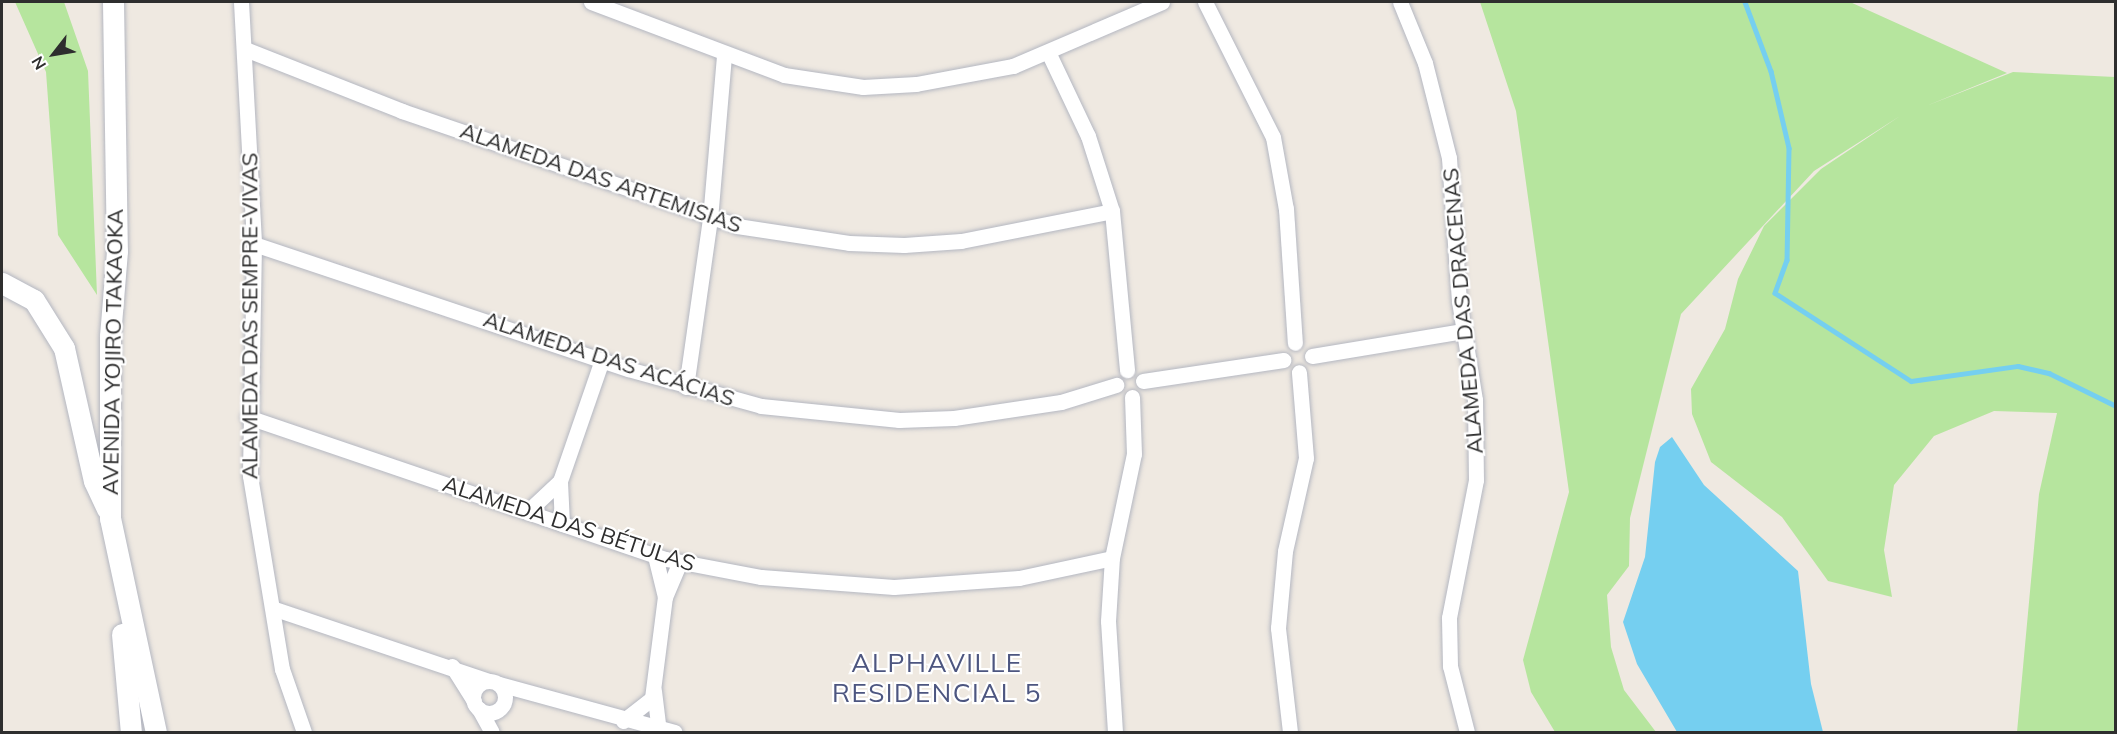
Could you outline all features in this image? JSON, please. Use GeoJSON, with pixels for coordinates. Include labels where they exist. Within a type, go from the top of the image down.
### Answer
{"type":"FeatureCollection","features":[{"type":"Feature","properties":{"kind":"main road","name":"AVENIDA YOJIRO TAKAOKA"},"geometry":{"type":"LineString","coordinates":[[113,2],[117,251],[110,336],[110,518],[118,573],[156,732]]}},
{"type":"Feature","properties":{"kind":"main road"},"geometry":{"type":"LineString","coordinates":[[2,283],[34,300],[64,348],[94,481],[110,518]]}},
{"type":"Feature","properties":{"kind":"main road"},"geometry":{"type":"LineString","coordinates":[[118,573],[131,732]]}},
{"type":"Feature","properties":{"kind":"street","name":"ALAMEDA DAS SEMPRE-VIVAS"},"geometry":{"type":"LineString","coordinates":[[241,2],[254,244],[248,417],[256,519],[275,609],[282,669],[304,732]]}},
{"type":"Feature","properties":{"kind":"street"},"geometry":{"type":"LineString","coordinates":[[591,2],[724,56],[829,85],[863,87],[964,77],[1049,54],[1162,2]]}},
{"type":"Feature","properties":{"kind":"street"},"geometry":{"type":"LineString","coordinates":[[1205,2],[1273,137],[1286,209],[1295,343]]}},
{"type":"Feature","properties":{"kind":"street","name":"ALAMEDA DAS DRACENAS"},"geometry":{"type":"LineString","coordinates":[[1400,2],[1429,73],[1449,158],[1462,331],[1478,442],[1471,510],[1453,585],[1450,666],[1467,732]]}},
{"type":"Feature","properties":{"kind":"street","name":"ALAMEDA DAS ARTEMISIAS"},"geometry":{"type":"LineString","coordinates":[[245,49],[710,219],[849,243],[904,245],[961,241],[1112,211]]}},
{"type":"Feature","properties":{"kind":"street"},"geometry":{"type":"LineString","coordinates":[[1049,54],[1088,136],[1112,211],[1127,370],[1116,385],[1121,395],[1132,397],[1141,391],[1143,381]]}},
{"type":"Feature","properties":{"kind":"street"},"geometry":{"type":"LineString","coordinates":[[686,387],[710,219],[724,56]]}},
{"type":"Feature","properties":{"kind":"street","name":"ALAMEDA DAS ACÁCIAS"},"geometry":{"type":"LineString","coordinates":[[254,244],[686,387],[761,406],[899,420],[1009,411],[1116,385]]}},
{"type":"Feature","properties":{"kind":"street"},"geometry":{"type":"LineString","coordinates":[[1312,356],[1462,331]]}},
{"type":"Feature","properties":{"kind":"street"},"geometry":{"type":"LineString","coordinates":[[1295,343],[1306,346],[1312,356],[1309,367],[1299,372],[1288,370],[1282,360],[1285,349],[1295,343]]}},
{"type":"Feature","properties":{"kind":"street"},"geometry":{"type":"LineString","coordinates":[[562,524],[560,481],[602,360]]}},
{"type":"Feature","properties":{"kind":"street"},"geometry":{"type":"LineString","coordinates":[[1127,370],[1143,381],[1282,360]]}},
{"type":"Feature","properties":{"kind":"street"},"geometry":{"type":"LineString","coordinates":[[1290,732],[1278,628],[1285,551],[1306,458],[1299,372]]}},
{"type":"Feature","properties":{"kind":"street"},"geometry":{"type":"LineString","coordinates":[[1116,732],[1108,621],[1112,558],[1134,454],[1132,397]]}},
{"type":"Feature","properties":{"kind":"street","name":"ALAMEDA DAS BÉTULAS"},"geometry":{"type":"LineString","coordinates":[[248,417],[655,556],[761,577],[894,587],[1019,578],[1112,558]]}},
{"type":"Feature","properties":{"kind":"street"},"geometry":{"type":"LineString","coordinates":[[527,512],[560,481]]}},
{"type":"Feature","properties":{"kind":"street"},"geometry":{"type":"LineString","coordinates":[[655,556],[666,597]]}},
{"type":"Feature","properties":{"kind":"street"},"geometry":{"type":"LineString","coordinates":[[659,729],[654,692],[666,597],[680,562]]}},
{"type":"Feature","properties":{"kind":"street"},"geometry":{"type":"LineString","coordinates":[[275,609],[452,666],[533,696],[623,721],[675,732]]}},
{"type":"Feature","properties":{"kind":"street"},"geometry":{"type":"LineString","coordinates":[[452,666],[492,732]]}},
{"type":"Feature","properties":{"kind":"street"},"geometry":{"type":"LineString","coordinates":[[476,705],[477,687],[494,683]]}},
{"type":"Feature","properties":{"kind":"street"},"geometry":{"type":"LineString","coordinates":[[494,683],[505,696],[500,708],[498,732]]}},
{"type":"Feature","properties":{"kind":"street"},"geometry":{"type":"LineString","coordinates":[[623,721],[654,692]]}},
{"type":"Feature","properties":{"kind":"street"},"geometry":{"type":"LineString","coordinates":[[476,705],[500,708],[533,696]]}},
{"type":"Feature","properties":{"kind":"green space"},"geometry":{"type":"Polygon","coordinates":[[[15,2],[64,2],[88,71],[97,295],[58,235],[46,72],[15,2]]]}},
{"type":"Feature","properties":{"kind":"green space"},"geometry":{"type":"Polygon","coordinates":[[[1480,2],[1850,2],[2007,73],[1926,106],[2013,72],[2115,77],[2115,732],[2017,732],[2039,494],[2057,413],[1994,411],[1934,436],[1894,485],[1884,550],[1892,597],[1828,581],[1782,517],[1711,462],[1692,414],[1691,389],[1725,329],[1738,279],[1764,226],[1821,169],[1900,116],[1814,171],[1681,314],[1630,518],[1629,566],[1607,595],[1611,647],[1624,690],[1656,732],[1555,732],[1531,692],[1523,660],[1569,492],[1516,111],[1480,2]]]}},
{"type":"Feature","properties":{"kind":"water"},"geometry":{"type":"Polygon","coordinates":[[[1672,437],[1704,485],[1798,571],[1811,684],[1823,732],[1677,732],[1637,664],[1623,622],[1645,557],[1655,462],[1660,447],[1672,437]]]}},
{"type":"Feature","properties":{"kind":"waterway"},"geometry":{"type":"LineString","coordinates":[[1745,2],[1771,71],[1789,148],[1787,260],[1775,293],[1911,381],[2018,366],[2049,373],[2116,406]]}},
{"type":"Feature","properties":{"kind":"district","name":"ALPHAVILLE RESIDENCIAL 5"},"geometry":{"type":"Point","coordinates":[937,678]}}]}
